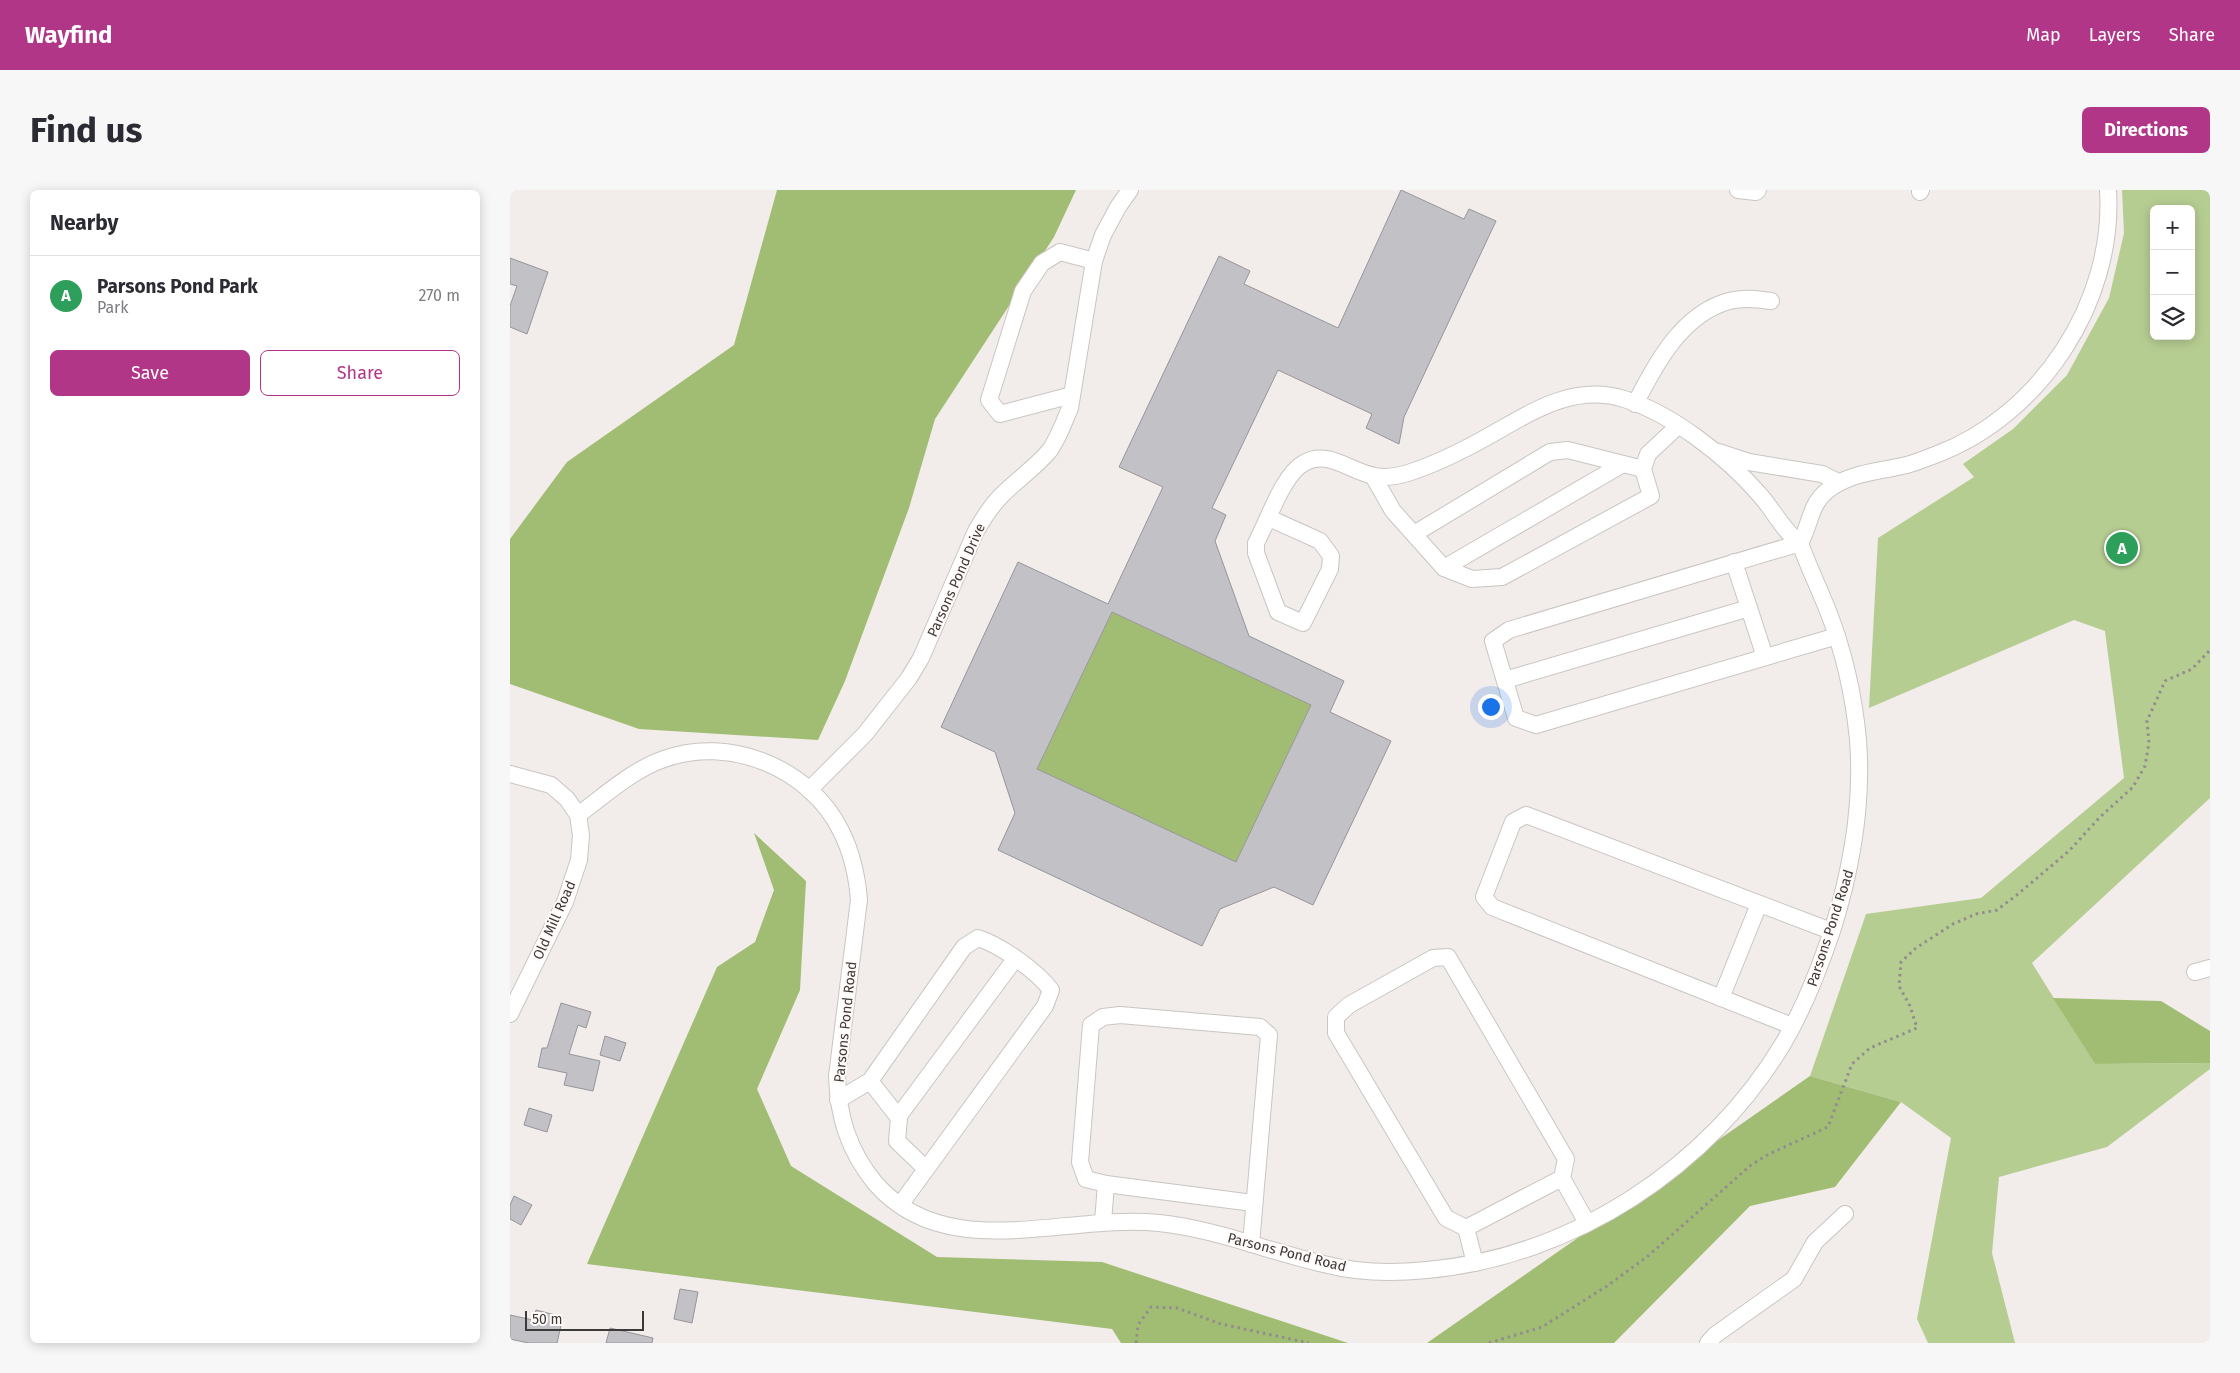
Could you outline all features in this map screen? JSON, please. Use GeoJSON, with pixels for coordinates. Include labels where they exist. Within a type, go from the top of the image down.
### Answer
{"type":"FeatureCollection","features":[{"type":"Feature","properties":{"kind":"street","name":"Parsons Pond Drive"},"geometry":{"type":"LineString","coordinates":[[809,790],[865,734],[909,678],[922,658],[976,530],[987,512],[1004,493],[1038,464],[1051,449],[1062,430],[1072,396],[1094,261],[1103,235],[1118,207],[1130,190]]}},
{"type":"Feature","properties":{"kind":"street"},"geometry":{"type":"LineString","coordinates":[[1738,190],[1756,192],[1758,190]]}},
{"type":"Feature","properties":{"kind":"street"},"geometry":{"type":"LineString","coordinates":[[1800,542],[1815,504],[1838,482],[1853,476],[1905,466],[1963,442],[1992,424],[2019,403],[2039,382],[2060,356],[2088,305],[2099,273],[2106,240],[2109,206],[2108,190]]}},
{"type":"Feature","properties":{"kind":"street"},"geometry":{"type":"LineString","coordinates":[[1072,396],[1000,414],[989,400],[1023,291],[1042,263],[1060,252],[1094,261]]}},
{"type":"Feature","properties":{"kind":"street"},"geometry":{"type":"LineString","coordinates":[[1635,404],[1672,343],[1699,314],[1713,306],[1731,300],[1752,299],[1772,301]]}},
{"type":"Feature","properties":{"kind":"street"},"geometry":{"type":"LineString","coordinates":[[1269,518],[1320,542],[1331,556],[1330,569],[1303,623],[1278,612],[1256,553],[1256,543],[1285,481],[1294,470],[1305,462],[1321,457],[1373,476],[1399,476],[1442,460],[1541,406],[1562,398],[1587,394],[1624,399],[1678,426],[1710,448],[1752,486],[1768,503],[1791,536],[1800,542]]}},
{"type":"Feature","properties":{"kind":"street"},"geometry":{"type":"LineString","coordinates":[[1373,476],[1393,511],[1444,568],[1472,579],[1502,577],[1651,496],[1643,469],[1648,454],[1678,426]]}},
{"type":"Feature","properties":{"kind":"street"},"geometry":{"type":"LineString","coordinates":[[1710,448],[1749,462],[1822,474],[1838,482]]}},
{"type":"Feature","properties":{"kind":"street"},"geometry":{"type":"LineString","coordinates":[[1414,534],[1550,452],[1568,450],[1643,469]]}},
{"type":"Feature","properties":{"kind":"street"},"geometry":{"type":"LineString","coordinates":[[1444,568],[1623,464]]}},
{"type":"Feature","properties":{"kind":"street"},"geometry":{"type":"LineString","coordinates":[[1800,542],[1509,630],[1493,641],[1516,718],[1536,725],[1836,636]]}},
{"type":"Feature","properties":{"kind":"street","name":"Parsons Pond Road"},"geometry":{"type":"LineString","coordinates":[[578,815],[652,764],[681,754],[700,751],[730,753],[769,764],[790,775],[826,807],[840,829],[851,853],[857,876],[859,900],[837,1076],[838,1100],[845,1132],[864,1169],[880,1189],[900,1205],[925,1219],[952,1228],[975,1231],[1103,1222],[1162,1223],[1194,1228],[1330,1266],[1357,1269],[1382,1271],[1424,1270],[1475,1263],[1532,1247],[1587,1223],[1644,1190],[1677,1166],[1707,1139],[1761,1077],[1792,1026],[1819,970],[1852,859],[1857,820],[1858,742],[1853,702],[1836,636],[1800,542]]}},
{"type":"Feature","properties":{"kind":"street"},"geometry":{"type":"LineString","coordinates":[[1734,562],[1765,657]]}},
{"type":"Feature","properties":{"kind":"street"},"geometry":{"type":"LineString","coordinates":[[1505,680],[1749,608]]}},
{"type":"Feature","properties":{"kind":"street"},"geometry":{"type":"LineString","coordinates":[[510,774],[551,785],[567,799],[578,815]]}},
{"type":"Feature","properties":{"kind":"street","name":"Old Mill Road"},"geometry":{"type":"LineString","coordinates":[[510,1014],[565,902],[579,860],[581,835],[578,815]]}},
{"type":"Feature","properties":{"kind":"street"},"geometry":{"type":"LineString","coordinates":[[1792,1026],[1492,907],[1484,897],[1513,822],[1526,815],[1831,931]]}},
{"type":"Feature","properties":{"kind":"street"},"geometry":{"type":"LineString","coordinates":[[1721,998],[1759,904]]}},
{"type":"Feature","properties":{"kind":"street"},"geometry":{"type":"LineString","coordinates":[[838,1100],[870,1081],[964,947],[978,938],[990,942],[1015,959],[1044,980],[1050,990],[1045,1006],[900,1205]]}},
{"type":"Feature","properties":{"kind":"street"},"geometry":{"type":"LineString","coordinates":[[1475,1263],[1466,1228],[1446,1218],[1336,1033],[1336,1017],[1349,1005],[1433,958],[1448,957],[1566,1159],[1562,1178],[1587,1223]]}},
{"type":"Feature","properties":{"kind":"street"},"geometry":{"type":"LineString","coordinates":[[926,1170],[897,1141],[898,1117],[1015,959]]}},
{"type":"Feature","properties":{"kind":"street"},"geometry":{"type":"LineString","coordinates":[[1251,1244],[1253,1203],[1269,1035],[1260,1027],[1120,1015],[1103,1017],[1091,1024],[1080,1162],[1086,1179],[1106,1184],[1253,1203]]}},
{"type":"Feature","properties":{"kind":"street"},"geometry":{"type":"LineString","coordinates":[[870,1081],[898,1117]]}},
{"type":"Feature","properties":{"kind":"street"},"geometry":{"type":"LineString","coordinates":[[1466,1228],[1562,1178]]}},
{"type":"Feature","properties":{"kind":"street"},"geometry":{"type":"LineString","coordinates":[[1103,1222],[1106,1184]]}},
{"type":"Feature","properties":{"kind":"street"},"geometry":{"type":"LineString","coordinates":[[1708,1343],[1715,1335],[1794,1279],[1815,1242],[1844,1214]]}},
{"type":"Feature","properties":{"kind":"path"},"geometry":{"type":"LineString","coordinates":[[1489,1343],[1542,1326],[1565,1314],[1648,1256],[1751,1165],[1769,1154],[1828,1127],[1852,1064],[1870,1048],[1917,1028],[1910,1006],[1899,986],[1901,962],[1916,948],[1953,924],[1976,914],[1997,910],[2069,851],[2099,818],[2133,787],[2145,766],[2149,743],[2146,721],[2165,681],[2192,669],[2210,650]]}},
{"type":"Feature","properties":{"kind":"path"},"geometry":{"type":"LineString","coordinates":[[1136,1343],[1138,1325],[1151,1307],[1177,1308],[1221,1324],[1309,1343]]}},
{"type":"Feature","properties":{"kind":"green space"},"geometry":{"type":"Polygon","coordinates":[[[777,190],[1076,190],[1054,237],[935,419],[909,508],[845,681],[818,740],[639,729],[510,684],[510,539],[567,462],[734,345],[777,190]]]}},
{"type":"Feature","properties":{"kind":"green space"},"geometry":{"type":"Polygon","coordinates":[[[2122,190],[2210,190],[2210,798],[2032,963],[2095,1064],[2210,1063],[2210,1069],[2107,1147],[1999,1177],[1992,1253],[2015,1343],[1928,1343],[1917,1319],[1951,1138],[1901,1102],[1810,1076],[1866,914],[1981,898],[2124,778],[2105,631],[2074,620],[1869,708],[1878,538],[1974,477],[1963,464],[2013,429],[2067,375],[2109,298],[2124,233],[2122,190]]]}},
{"type":"Feature","properties":{"kind":"green space"},"geometry":{"type":"Polygon","coordinates":[[[1112,612],[1311,705],[1236,862],[1037,769],[1112,612]]]}},
{"type":"Feature","properties":{"kind":"green space"},"geometry":{"type":"Polygon","coordinates":[[[754,833],[806,881],[800,990],[757,1089],[791,1166],[937,1257],[1102,1262],[1348,1343],[1121,1343],[1112,1329],[587,1264],[717,967],[755,942],[774,890],[754,833]]]}},
{"type":"Feature","properties":{"kind":"green space"},"geometry":{"type":"Polygon","coordinates":[[[2053,998],[2161,1001],[2210,1031],[2210,1063],[2095,1064],[2053,998]]]}},
{"type":"Feature","properties":{"kind":"green space"},"geometry":{"type":"Polygon","coordinates":[[[1810,1076],[1901,1102],[1835,1187],[1750,1206],[1614,1343],[1427,1343],[1810,1076]]]}},
{"type":"Feature","properties":{"kind":"building"},"geometry":{"type":"Polygon","coordinates":[[[1401,190],[1464,219],[1469,209],[1496,221],[1404,417],[1399,444],[1366,428],[1372,414],[1278,370],[1212,508],[1226,515],[1215,541],[1249,636],[1344,681],[1330,712],[1391,741],[1313,905],[1274,887],[1220,909],[1202,946],[998,850],[1015,813],[995,752],[941,727],[1018,562],[1108,604],[1163,487],[1119,467],[1219,256],[1250,271],[1244,284],[1338,328],[1401,190]],[[1112,612],[1037,769],[1236,862],[1311,705],[1112,612]]]}},
{"type":"Feature","properties":{"kind":"building"},"geometry":{"type":"Polygon","coordinates":[[[510,258],[548,272],[527,334],[510,327],[510,306],[517,286],[510,284],[510,258]]]}},
{"type":"Feature","properties":{"kind":"building"},"geometry":{"type":"Polygon","coordinates":[[[561,1003],[591,1012],[586,1028],[578,1025],[569,1054],[600,1061],[593,1091],[564,1085],[567,1073],[538,1067],[542,1048],[547,1048],[561,1003]]]}},
{"type":"Feature","properties":{"kind":"building"},"geometry":{"type":"Polygon","coordinates":[[[605,1036],[626,1043],[620,1061],[600,1055],[605,1036]]]}},
{"type":"Feature","properties":{"kind":"building"},"geometry":{"type":"Polygon","coordinates":[[[529,1108],[552,1115],[547,1132],[524,1125],[529,1108]]]}},
{"type":"Feature","properties":{"kind":"building"},"geometry":{"type":"Polygon","coordinates":[[[514,1196],[532,1205],[521,1225],[510,1219],[510,1205],[514,1196]]]}},
{"type":"Feature","properties":{"kind":"building"},"geometry":{"type":"Polygon","coordinates":[[[680,1289],[698,1292],[692,1323],[674,1319],[680,1289]]]}},
{"type":"Feature","properties":{"kind":"building"},"geometry":{"type":"Polygon","coordinates":[[[536,1310],[563,1317],[557,1343],[529,1343],[510,1339],[510,1315],[533,1320],[536,1310]]]}},
{"type":"Feature","properties":{"kind":"building"},"geometry":{"type":"Polygon","coordinates":[[[610,1328],[653,1338],[652,1343],[606,1343],[610,1328]]]}},
{"type":"Feature","properties":{"kind":"place","name":"Parsons Pond Park"},"geometry":{"type":"Point","coordinates":[2122,548]}}]}
